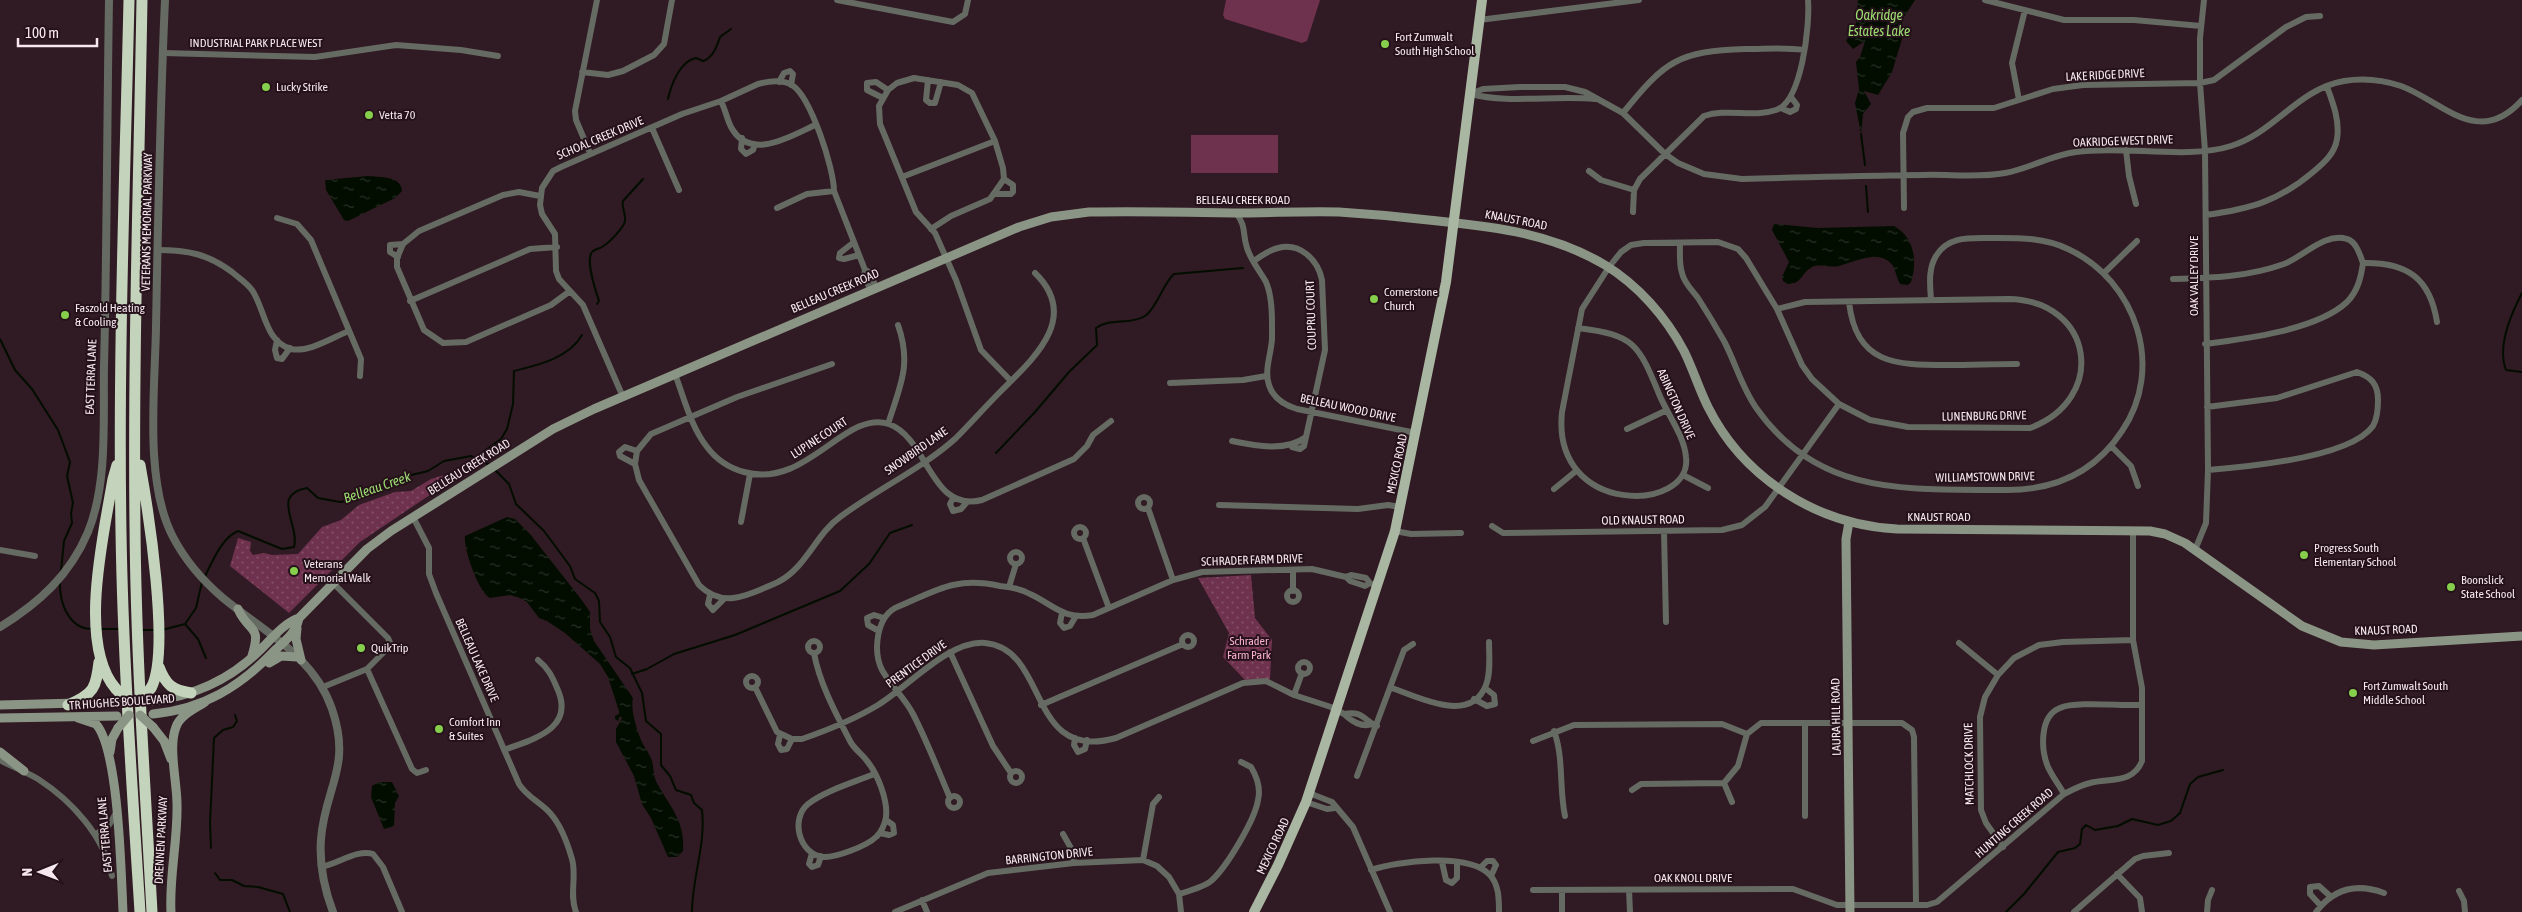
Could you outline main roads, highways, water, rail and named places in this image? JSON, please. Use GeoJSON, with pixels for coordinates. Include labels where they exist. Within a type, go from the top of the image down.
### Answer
{"type":"FeatureCollection","features":[{"type":"Feature","properties":{"kind":"highway"},"geometry":{"type":"LineString","coordinates":[[129,0],[120,453],[124,641],[140,912]]}},
{"type":"Feature","properties":{"kind":"highway"},"geometry":{"type":"LineString","coordinates":[[142,0],[134,436],[137,616],[152,912]]}},
{"type":"Feature","properties":{"kind":"highway"},"geometry":{"type":"LineString","coordinates":[[134,436],[143,484],[157,608],[159,667],[164,681],[171,688],[191,693]]}},
{"type":"Feature","properties":{"kind":"highway"},"geometry":{"type":"LineString","coordinates":[[68,705],[81,700],[91,692],[96,682],[99,652],[96,606],[98,574],[112,479],[120,453]]}},
{"type":"Feature","properties":{"kind":"highway"},"geometry":{"type":"LineString","coordinates":[[99,652],[106,675],[132,708],[151,688],[159,667]]}},
{"type":"Feature","properties":{"kind":"main road","name":"MEXICO ROAD"},"geometry":{"type":"LineString","coordinates":[[1254,912],[1286,850],[1341,712],[1374,585],[1394,532],[1446,282],[1482,0]]}},
{"type":"Feature","properties":{"kind":"main road","name":"BELLEAU CREEK ROAD"},"geometry":{"type":"LineString","coordinates":[[274,636],[290,621],[299,618],[367,550],[413,517],[553,429],[674,374],[1019,227],[1061,215],[1112,211],[1339,212],[1454,222]]}},
{"type":"Feature","properties":{"kind":"main road","name":"KNAUST ROAD"},"geometry":{"type":"LineString","coordinates":[[1454,222],[1538,236],[1572,248],[1609,267],[1637,290],[1659,313],[1683,349],[1720,429],[1750,464],[1778,487],[1810,508],[1848,522],[1898,529],[2133,530],[2165,534],[2195,550],[2302,626],[2340,642],[2374,645],[2522,636]]}},
{"type":"Feature","properties":{"kind":"main road","name":"LAURA HILL ROAD"},"geometry":{"type":"LineString","coordinates":[[1848,522],[1846,539],[1850,908]]}},
{"type":"Feature","properties":{"kind":"main road"},"geometry":{"type":"LineString","coordinates":[[238,609],[243,619],[256,634],[257,642],[252,658]]}},
{"type":"Feature","properties":{"kind":"main road"},"geometry":{"type":"LineString","coordinates":[[254,671],[262,669],[277,657],[299,658],[296,639],[299,618]]}},
{"type":"Feature","properties":{"kind":"main road","name":"TR HUGHES BOULEVARD"},"geometry":{"type":"LineString","coordinates":[[0,705],[68,705],[132,708],[153,714],[178,711],[205,702],[233,688],[254,671],[297,628]]}},
{"type":"Feature","properties":{"kind":"main road","name":"TR HUGHES BOULEVARD"},"geometry":{"type":"LineString","coordinates":[[0,718],[78,718],[132,708],[191,693],[228,677],[252,658],[274,636]]}},
{"type":"Feature","properties":{"kind":"main road"},"geometry":{"type":"LineString","coordinates":[[174,769],[176,727],[185,715],[205,702]]}},
{"type":"Feature","properties":{"kind":"main road"},"geometry":{"type":"LineString","coordinates":[[109,757],[112,739],[132,708],[164,740],[174,769]]}},
{"type":"Feature","properties":{"kind":"main road"},"geometry":{"type":"LineString","coordinates":[[0,726],[12,718]]}},
{"type":"Feature","properties":{"kind":"main road"},"geometry":{"type":"LineString","coordinates":[[78,718],[90,721],[100,728],[109,757]]}},
{"type":"Feature","properties":{"kind":"main road"},"geometry":{"type":"LineString","coordinates":[[0,752],[24,771]]}},
{"type":"Feature","properties":{"kind":"main road","name":"EAST TERRA LANE"},"geometry":{"type":"LineString","coordinates":[[109,757],[117,812],[123,912]]}},
{"type":"Feature","properties":{"kind":"main road","name":"DRENNEN PARKWAY"},"geometry":{"type":"LineString","coordinates":[[171,912],[170,893],[177,804],[174,769]]}},
{"type":"Feature","properties":{"kind":"water","name":"Oakridge Estates Lake"},"geometry":{"type":"Polygon","coordinates":[[[1858,0],[1915,0],[1902,20],[1902,39],[1892,72],[1878,95],[1864,91],[1871,104],[1863,114],[1861,134],[1855,103],[1859,89],[1856,62],[1860,57],[1865,41],[1853,49],[1846,41],[1856,24],[1858,0]]]}},
{"type":"Feature","properties":{"kind":"water"},"geometry":{"type":"Polygon","coordinates":[[[368,176],[394,180],[401,186],[402,191],[395,198],[348,221],[344,220],[326,190],[325,180],[368,176]]]}},
{"type":"Feature","properties":{"kind":"water"},"geometry":{"type":"Polygon","coordinates":[[[1774,224],[1818,228],[1894,226],[1906,236],[1913,250],[1914,266],[1911,282],[1908,285],[1900,284],[1893,266],[1882,258],[1875,257],[1860,259],[1839,266],[1815,266],[1808,269],[1793,284],[1788,284],[1783,281],[1782,277],[1789,262],[1772,230],[1774,224]]]}},
{"type":"Feature","properties":{"kind":"water"},"geometry":{"type":"Polygon","coordinates":[[[507,517],[515,519],[530,534],[581,599],[590,612],[590,629],[594,641],[633,698],[632,708],[641,740],[651,758],[656,780],[676,815],[682,831],[683,851],[677,857],[668,857],[651,818],[642,804],[634,776],[616,742],[616,729],[622,718],[620,716],[618,721],[615,719],[619,711],[608,677],[600,664],[565,633],[539,618],[527,602],[510,595],[490,598],[481,588],[473,570],[465,536],[507,517]]]}},
{"type":"Feature","properties":{"kind":"water"},"geometry":{"type":"Polygon","coordinates":[[[379,782],[392,782],[399,796],[395,803],[394,826],[384,829],[371,797],[372,786],[379,782]]]}},
{"type":"Feature","properties":{"kind":"waterway"},"geometry":{"type":"LineString","coordinates":[[668,99],[677,74],[685,64],[696,58],[703,61],[709,57],[720,37],[731,29]]}},
{"type":"Feature","properties":{"kind":"waterway"},"geometry":{"type":"LineString","coordinates":[[1861,134],[1865,165]]}},
{"type":"Feature","properties":{"kind":"waterway"},"geometry":{"type":"LineString","coordinates":[[597,304],[599,301],[592,276],[590,256],[593,251],[608,243],[622,227],[625,221],[623,201],[643,179]]}},
{"type":"Feature","properties":{"kind":"waterway"},"geometry":{"type":"LineString","coordinates":[[1866,186],[1868,212]]}},
{"type":"Feature","properties":{"kind":"waterway"},"geometry":{"type":"LineString","coordinates":[[996,453],[1035,412],[1069,372],[1097,345],[1096,328],[1107,323],[1139,319],[1145,316],[1153,308],[1166,284],[1174,274],[1243,268]]}},
{"type":"Feature","properties":{"kind":"waterway"},"geometry":{"type":"LineString","coordinates":[[2522,293],[2506,331],[2503,351],[2506,370],[2522,372]]}},
{"type":"Feature","properties":{"kind":"waterway"},"geometry":{"type":"LineString","coordinates":[[476,457],[501,439],[507,429],[513,404],[514,371],[543,363],[561,355],[576,343],[582,335]]}},
{"type":"Feature","properties":{"kind":"waterway","name":"Belleau Creek"},"geometry":{"type":"LineString","coordinates":[[0,339],[15,370],[32,389],[58,430],[70,462],[67,476],[73,503],[72,523],[64,541],[61,571]]}},
{"type":"Feature","properties":{"kind":"waterway","name":"Belleau Creek"},"geometry":{"type":"LineString","coordinates":[[204,578],[222,545],[232,534],[238,531],[282,549],[294,547],[295,538],[288,504],[290,497],[296,492],[307,488],[318,498],[340,502],[354,500],[407,476],[428,471],[444,461],[471,456],[490,465]]}},
{"type":"Feature","properties":{"kind":"waterway","name":"Belleau Creek"},"geometry":{"type":"LineString","coordinates":[[495,470],[509,484],[516,504],[544,531],[570,566],[575,579],[595,593],[599,601],[600,622],[610,637],[616,657],[630,668],[642,693],[646,721],[661,734],[661,765],[670,776],[676,790],[691,795],[694,803],[702,810],[701,849],[694,887],[692,912]]}},
{"type":"Feature","properties":{"kind":"waterway"},"geometry":{"type":"LineString","coordinates":[[632,674],[647,669],[674,654],[735,635],[840,591],[869,564],[890,533],[912,525]]}},
{"type":"Feature","properties":{"kind":"waterway","name":"Belleau Creek"},"geometry":{"type":"LineString","coordinates":[[60,581],[63,605],[71,619],[84,628],[92,629]]}},
{"type":"Feature","properties":{"kind":"waterway","name":"Belleau Creek"},"geometry":{"type":"LineString","coordinates":[[162,630],[185,624],[196,608],[202,582]]}},
{"type":"Feature","properties":{"kind":"waterway"},"geometry":{"type":"LineString","coordinates":[[185,624],[198,639],[206,658]]}},
{"type":"Feature","properties":{"kind":"waterway","name":"Belleau Creek"},"geometry":{"type":"LineString","coordinates":[[100,629],[120,629]]}},
{"type":"Feature","properties":{"kind":"waterway","name":"Belleau Creek"},"geometry":{"type":"LineString","coordinates":[[142,630],[155,630]]}},
{"type":"Feature","properties":{"kind":"waterway"},"geometry":{"type":"LineString","coordinates":[[211,848],[210,823],[214,738],[223,730],[233,727],[237,721],[235,715]]}},
{"type":"Feature","properties":{"kind":"waterway"},"geometry":{"type":"LineString","coordinates":[[2006,912],[2024,894],[2058,852],[2075,848],[2080,844],[2082,829],[2086,825],[2095,830],[2118,826],[2132,819],[2158,825],[2171,821],[2180,813],[2190,784],[2198,777],[2223,770]]}},
{"type":"Feature","properties":{"kind":"waterway"},"geometry":{"type":"LineString","coordinates":[[215,873],[220,880],[232,880],[244,886],[258,887],[283,894],[290,912]]}},
{"type":"Feature","properties":{"kind":"place","name":"Fort Zumwalt South High School"},"geometry":{"type":"Point","coordinates":[1385,44]}},
{"type":"Feature","properties":{"kind":"place","name":"Lucky Strike"},"geometry":{"type":"Point","coordinates":[266,87]}},
{"type":"Feature","properties":{"kind":"place","name":"Vetta 70"},"geometry":{"type":"Point","coordinates":[369,115]}},
{"type":"Feature","properties":{"kind":"place","name":"Cornerstone Church"},"geometry":{"type":"Point","coordinates":[1374,299]}},
{"type":"Feature","properties":{"kind":"place","name":"Faszold Heating & Cooling"},"geometry":{"type":"Point","coordinates":[65,315]}},
{"type":"Feature","properties":{"kind":"place","name":"Progress South Elementary School"},"geometry":{"type":"Point","coordinates":[2304,555]}},
{"type":"Feature","properties":{"kind":"place","name":"Veterans Memorial Walk"},"geometry":{"type":"Point","coordinates":[294,571]}},
{"type":"Feature","properties":{"kind":"place","name":"Boonslick State School"},"geometry":{"type":"Point","coordinates":[2451,587]}},
{"type":"Feature","properties":{"kind":"place","name":"QuikTrip"},"geometry":{"type":"Point","coordinates":[361,648]}},
{"type":"Feature","properties":{"kind":"place","name":"Fort Zumwalt South Middle School"},"geometry":{"type":"Point","coordinates":[2353,693]}},
{"type":"Feature","properties":{"kind":"place","name":"Comfort Inn & Suites"},"geometry":{"type":"Point","coordinates":[439,729]}},
{"type":"Feature","properties":{"kind":"park label","name":"Schrader Farm Park"},"geometry":{"type":"Point","coordinates":[1249,648]}}]}
